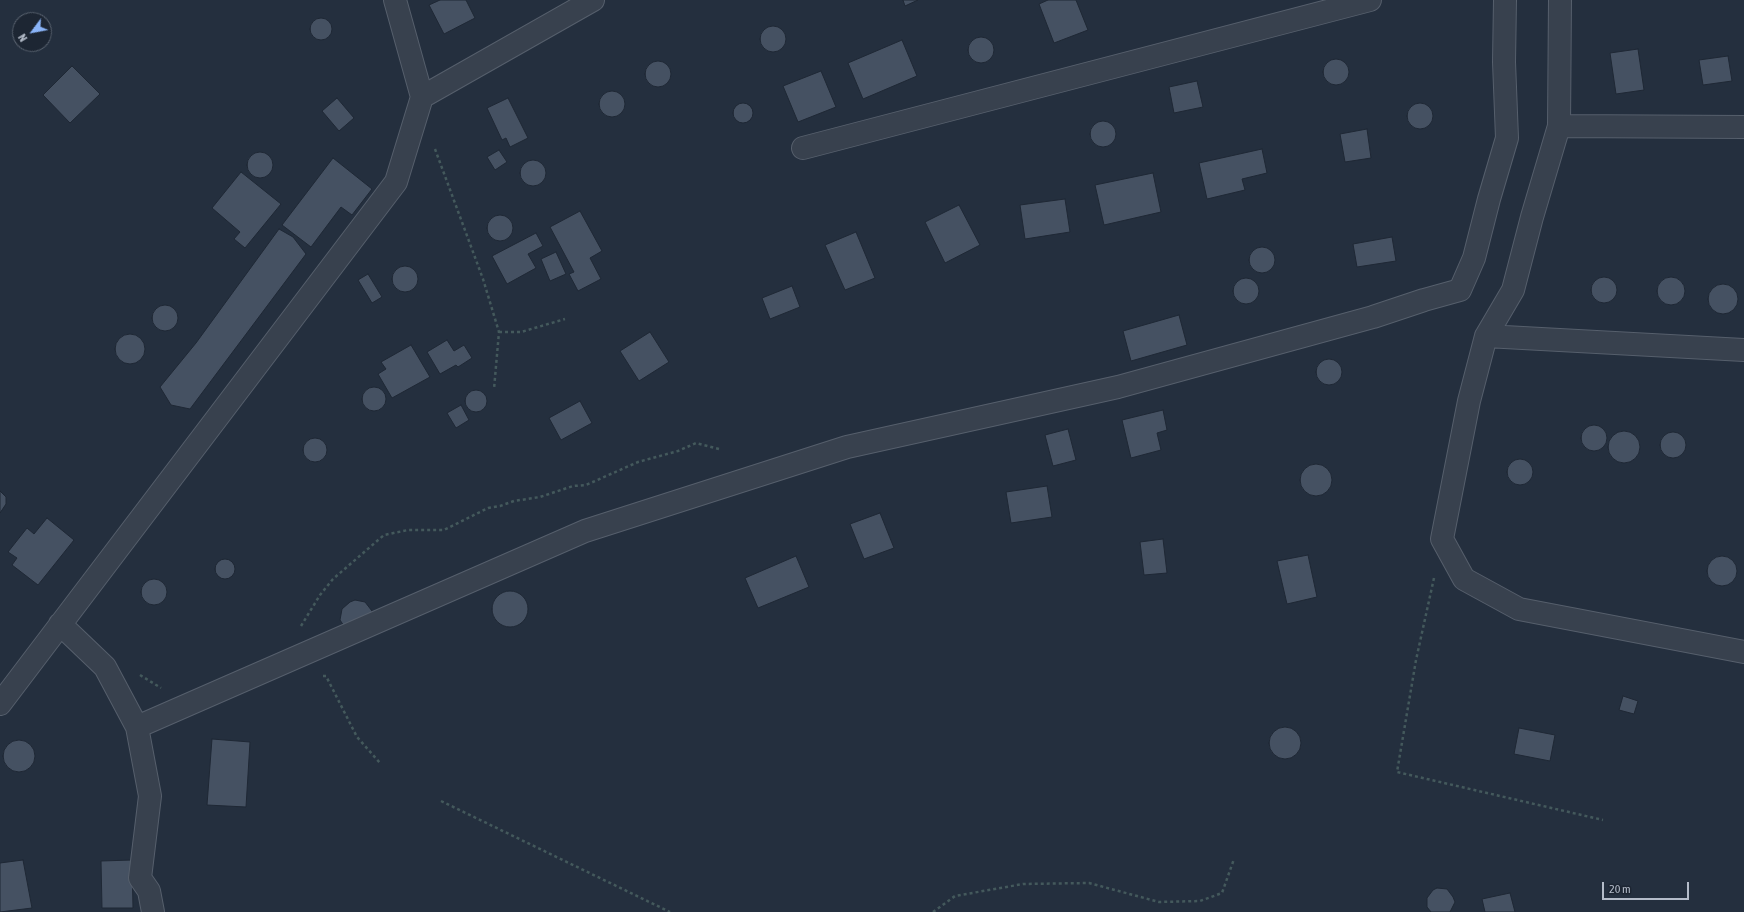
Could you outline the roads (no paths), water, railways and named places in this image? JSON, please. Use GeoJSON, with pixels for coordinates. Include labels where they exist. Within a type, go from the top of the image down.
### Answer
{"type":"FeatureCollection","features":[{"type":"Feature","properties":{"kind":"street"},"geometry":{"type":"LineString","coordinates":[[0,704],[396,182],[422,97],[395,0]]}},
{"type":"Feature","properties":{"kind":"street"},"geometry":{"type":"LineString","coordinates":[[422,97],[593,0]]}},
{"type":"Feature","properties":{"kind":"street"},"geometry":{"type":"LineString","coordinates":[[803,148],[1370,0]]}},
{"type":"Feature","properties":{"kind":"street"},"geometry":{"type":"LineString","coordinates":[[137,727],[585,530],[847,447],[1118,386],[1372,317],[1460,290],[1474,258],[1507,138],[1504,62],[1506,0]]}},
{"type":"Feature","properties":{"kind":"street"},"geometry":{"type":"LineString","coordinates":[[1560,0],[1559,126],[1532,217],[1513,290],[1486,336],[1469,401],[1442,539],[1464,579],[1519,609],[1744,652]]}},
{"type":"Feature","properties":{"kind":"street"},"geometry":{"type":"LineString","coordinates":[[1559,126],[1744,127]]}},
{"type":"Feature","properties":{"kind":"street"},"geometry":{"type":"LineString","coordinates":[[1486,336],[1744,350]]}},
{"type":"Feature","properties":{"kind":"street"},"geometry":{"type":"LineString","coordinates":[[60,624],[105,667],[137,727],[150,796],[140,878],[149,892],[153,912]]}}]}
